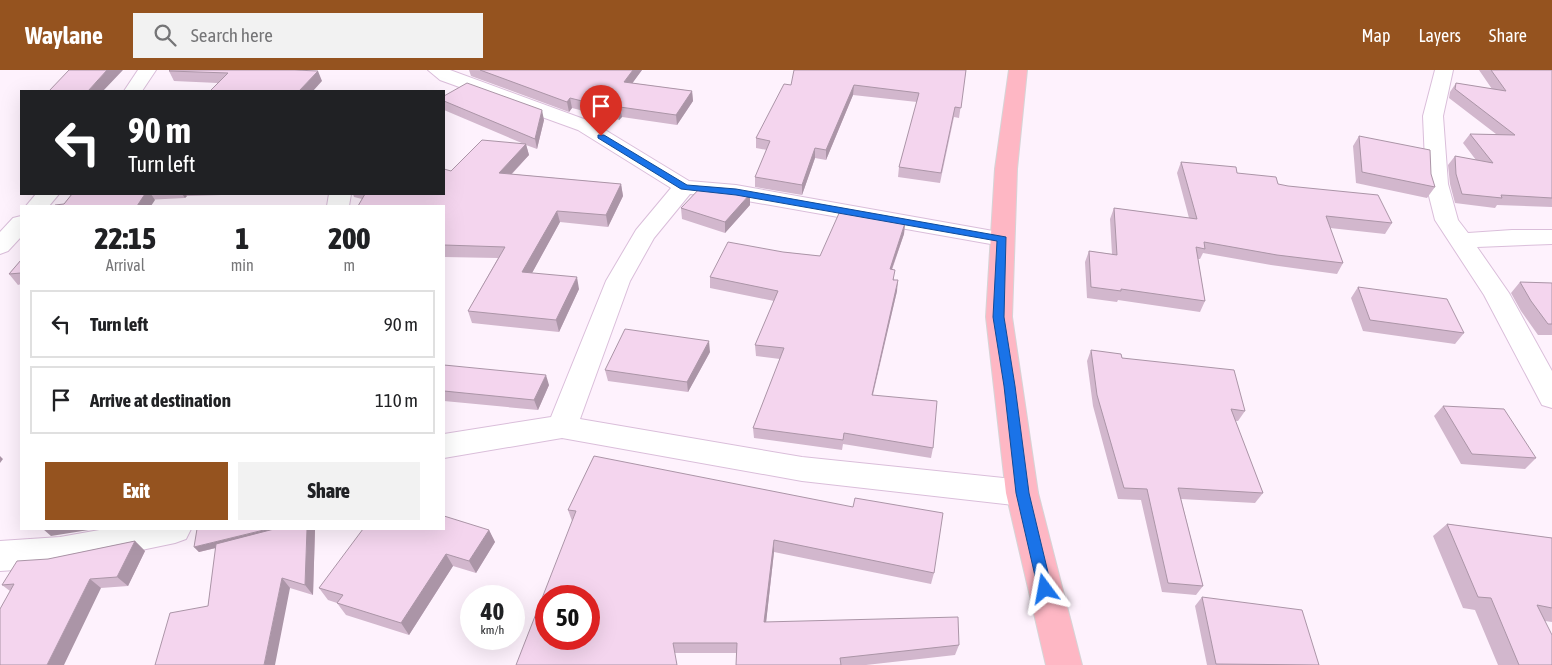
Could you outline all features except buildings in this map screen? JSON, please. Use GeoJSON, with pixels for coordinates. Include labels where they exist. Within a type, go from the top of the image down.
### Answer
{"type":"FeatureCollection","features":[{"type":"Feature","properties":{"kind":"main road"},"geometry":{"type":"LineString","coordinates":[[1018,70],[1006,169],[999,317],[1010,386],[1022,493],[1064,665]]}},
{"type":"Feature","properties":{"kind":"street"},"geometry":{"type":"LineString","coordinates":[[134,90],[147,70]]}},
{"type":"Feature","properties":{"kind":"street"},"geometry":{"type":"LineString","coordinates":[[1444,70],[1433,116],[1437,184],[1447,220],[1496,293],[1552,397]]}},
{"type":"Feature","properties":{"kind":"street"},"geometry":{"type":"LineString","coordinates":[[440,78],[585,126],[684,187],[736,192],[1002,239]]}},
{"type":"Feature","properties":{"kind":"street"},"geometry":{"type":"LineString","coordinates":[[562,427],[618,281],[644,235],[684,187]]}},
{"type":"Feature","properties":{"kind":"street"},"geometry":{"type":"LineString","coordinates":[[37,205],[47,195]]}},
{"type":"Feature","properties":{"kind":"street"},"geometry":{"type":"LineString","coordinates":[[0,246],[20,224]]}},
{"type":"Feature","properties":{"kind":"street"},"geometry":{"type":"LineString","coordinates":[[1460,241],[1512,237],[1552,238]]}},
{"type":"Feature","properties":{"kind":"street"},"geometry":{"type":"LineString","coordinates":[[445,446],[562,427],[802,469],[1022,493]]}},
{"type":"Feature","properties":{"kind":"street"},"geometry":{"type":"LineString","coordinates":[[0,556],[60,552],[168,530]]}},
{"type":"Feature","properties":{"kind":"route"},"geometry":{"type":"LineString","coordinates":[[601,136],[684,187],[736,192],[1002,239],[999,317],[1010,386],[1022,493],[1045,589]]}}]}
